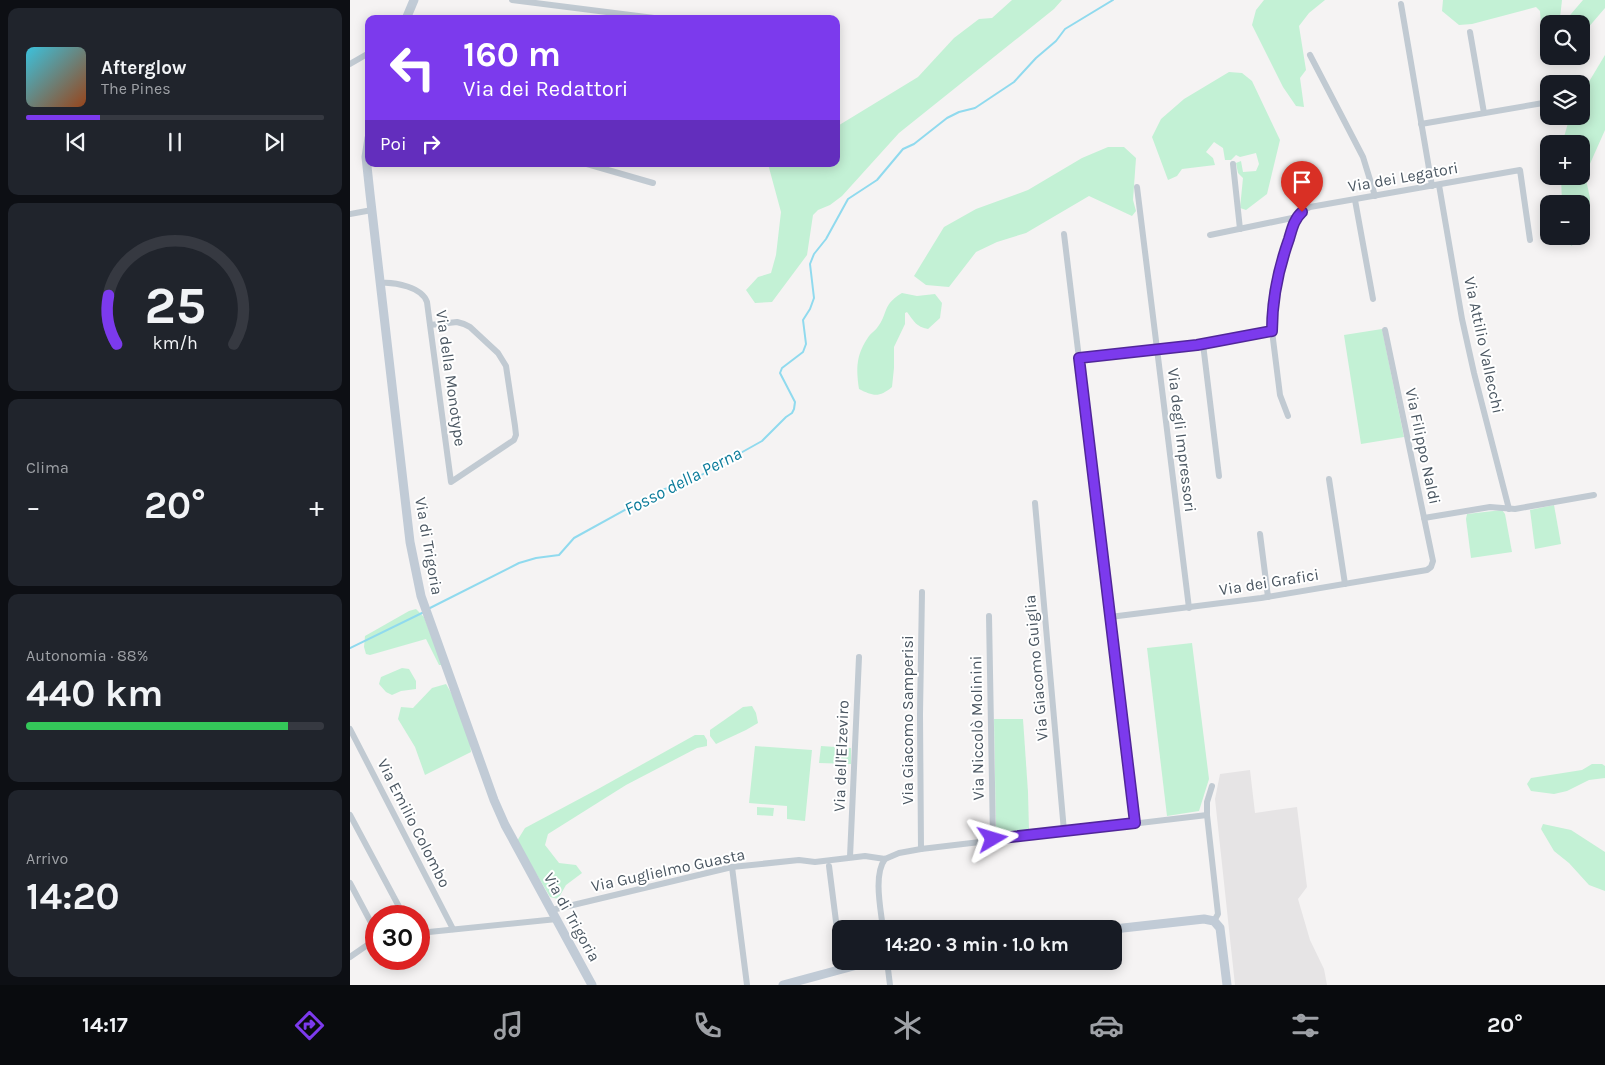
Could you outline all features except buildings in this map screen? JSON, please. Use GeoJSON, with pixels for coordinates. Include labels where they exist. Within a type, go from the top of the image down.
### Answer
{"type":"FeatureCollection","features":[{"type":"Feature","properties":{"kind":"street"},"geometry":{"type":"LineString","coordinates":[[408,15],[414,0]]}},
{"type":"Feature","properties":{"kind":"street"},"geometry":{"type":"LineString","coordinates":[[512,0],[630,15]]}},
{"type":"Feature","properties":{"kind":"street","name":"Via Attilio Vallecchi"},"geometry":{"type":"LineString","coordinates":[[1401,4],[1422,124],[1462,319],[1509,509]]}},
{"type":"Feature","properties":{"kind":"street"},"geometry":{"type":"LineString","coordinates":[[1470,32],[1484,113]]}},
{"type":"Feature","properties":{"kind":"street"},"geometry":{"type":"LineString","coordinates":[[350,64],[365,55]]}},
{"type":"Feature","properties":{"kind":"street"},"geometry":{"type":"LineString","coordinates":[[1310,55],[1363,157],[1375,196]]}},
{"type":"Feature","properties":{"kind":"street"},"geometry":{"type":"LineString","coordinates":[[1422,124],[1540,104]]}},
{"type":"Feature","properties":{"kind":"street"},"geometry":{"type":"LineString","coordinates":[[1234,164],[1240,229]]}},
{"type":"Feature","properties":{"kind":"street","name":"Via di Trigoria"},"geometry":{"type":"LineString","coordinates":[[367,167],[410,542],[421,596],[498,810],[592,985]]}},
{"type":"Feature","properties":{"kind":"street"},"geometry":{"type":"LineString","coordinates":[[597,167],[653,183]]}},
{"type":"Feature","properties":{"kind":"street","name":"Via dei Legatori"},"geometry":{"type":"LineString","coordinates":[[1210,235],[1297,217],[1310,207],[1520,170],[1530,240]]}},
{"type":"Feature","properties":{"kind":"street","name":"Via degli Impressori"},"geometry":{"type":"LineString","coordinates":[[1137,187],[1188,608]]}},
{"type":"Feature","properties":{"kind":"street"},"geometry":{"type":"LineString","coordinates":[[1355,200],[1373,299]]}},
{"type":"Feature","properties":{"kind":"street"},"geometry":{"type":"LineString","coordinates":[[350,214],[372,210]]}},
{"type":"Feature","properties":{"kind":"street"},"geometry":{"type":"LineString","coordinates":[[1288,416],[1280,395],[1272,331],[1273,300],[1276,279],[1297,217]]}},
{"type":"Feature","properties":{"kind":"street"},"geometry":{"type":"LineString","coordinates":[[1064,234],[1135,823]]}},
{"type":"Feature","properties":{"kind":"street","name":"Via della Monotype"},"geometry":{"type":"LineString","coordinates":[[381,282],[397,282],[422,294],[427,301],[430,325],[451,482],[514,440],[516,435],[515,426],[506,366],[498,353],[466,324],[457,322],[430,325]]}},
{"type":"Feature","properties":{"kind":"street","name":"Via Filippo Naldi"},"geometry":{"type":"LineString","coordinates":[[1385,330],[1433,561],[1432,567]]}},
{"type":"Feature","properties":{"kind":"street"},"geometry":{"type":"LineString","coordinates":[[1079,358],[1203,344],[1272,331]]}},
{"type":"Feature","properties":{"kind":"street"},"geometry":{"type":"LineString","coordinates":[[1203,344],[1219,476]]}},
{"type":"Feature","properties":{"kind":"street"},"geometry":{"type":"LineString","coordinates":[[1328,479],[1345,584]]}},
{"type":"Feature","properties":{"kind":"street"},"geometry":{"type":"LineString","coordinates":[[1424,518],[1492,507],[1517,509],[1594,495]]}},
{"type":"Feature","properties":{"kind":"street","name":"Via Giacomo Guiglia"},"geometry":{"type":"LineString","coordinates":[[1036,503],[1064,831]]}},
{"type":"Feature","properties":{"kind":"street"},"geometry":{"type":"LineString","coordinates":[[1260,534],[1268,597]]}},
{"type":"Feature","properties":{"kind":"street","name":"Via dei Grafici"},"geometry":{"type":"LineString","coordinates":[[1110,617],[1268,597],[1427,570],[1432,567]]}},
{"type":"Feature","properties":{"kind":"street","name":"Via Giacomo Samperisi"},"geometry":{"type":"LineString","coordinates":[[921,849],[920,714],[922,592]]}},
{"type":"Feature","properties":{"kind":"street","name":"Via Niccolò Molinini"},"geometry":{"type":"LineString","coordinates":[[989,616],[993,839]]}},
{"type":"Feature","properties":{"kind":"street","name":"Via dell'Elzeviro"},"geometry":{"type":"LineString","coordinates":[[850,857],[859,657]]}},
{"type":"Feature","properties":{"kind":"street","name":"Via Emilio Colombo"},"geometry":{"type":"LineString","coordinates":[[350,729],[453,930]]}},
{"type":"Feature","properties":{"kind":"street"},"geometry":{"type":"LineString","coordinates":[[1212,786],[1207,804],[1207,815],[1218,914],[1214,922]]}},
{"type":"Feature","properties":{"kind":"street"},"geometry":{"type":"LineString","coordinates":[[350,815],[398,905]]}},
{"type":"Feature","properties":{"kind":"street"},"geometry":{"type":"LineString","coordinates":[[882,920],[880,869],[884,859],[899,853],[993,839],[1207,815]]}},
{"type":"Feature","properties":{"kind":"street","name":"Via Guglielmo Guasta"},"geometry":{"type":"LineString","coordinates":[[552,910],[732,867],[799,860],[815,862],[867,856],[884,859]]}},
{"type":"Feature","properties":{"kind":"street"},"geometry":{"type":"LineString","coordinates":[[829,866],[836,920]]}},
{"type":"Feature","properties":{"kind":"street"},"geometry":{"type":"LineString","coordinates":[[732,867],[747,985]]}},
{"type":"Feature","properties":{"kind":"street"},"geometry":{"type":"LineString","coordinates":[[350,883],[365,911]]}},
{"type":"Feature","properties":{"kind":"street"},"geometry":{"type":"LineString","coordinates":[[430,932],[558,919]]}},
{"type":"Feature","properties":{"kind":"street"},"geometry":{"type":"LineString","coordinates":[[1122,928],[1191,919],[1204,919],[1214,922],[1220,928],[1227,985]]}},
{"type":"Feature","properties":{"kind":"street"},"geometry":{"type":"LineString","coordinates":[[350,957],[365,947]]}},
{"type":"Feature","properties":{"kind":"street"},"geometry":{"type":"LineString","coordinates":[[783,985],[838,970]]}},
{"type":"Feature","properties":{"kind":"street"},"geometry":{"type":"LineString","coordinates":[[888,970],[890,985]]}},
{"type":"Feature","properties":{"kind":"shaded area"},"geometry":{"type":"Polygon","coordinates":[[[1250,770],[1255,813],[1297,807],[1307,887],[1298,899],[1310,940],[1324,969],[1327,985],[1235,985],[1215,799],[1220,774],[1250,770]]]}},
{"type":"Feature","properties":{"kind":"green space"},"geometry":{"type":"Polygon","coordinates":[[[1012,0],[1062,0],[1054,9],[899,133],[842,196],[830,205],[818,210],[813,215],[807,255],[772,302],[755,303],[746,290],[758,277],[771,273],[776,255],[781,212],[769,167],[840,167],[840,125],[918,77],[954,38],[979,19],[992,18],[1012,0]]]}},
{"type":"Feature","properties":{"kind":"green space"},"geometry":{"type":"Polygon","coordinates":[[[1264,0],[1325,0],[1309,13],[1299,26],[1306,70],[1300,78],[1304,107],[1296,106],[1283,87],[1252,25],[1256,10],[1264,0]]]}},
{"type":"Feature","properties":{"kind":"green space"},"geometry":{"type":"Polygon","coordinates":[[[1443,0],[1562,0],[1560,15],[1540,15],[1540,11],[1536,7],[1472,24],[1459,25],[1442,11],[1443,0]]]}},
{"type":"Feature","properties":{"kind":"green space"},"geometry":{"type":"Polygon","coordinates":[[[1583,0],[1605,0],[1605,8],[1590,26],[1590,15],[1570,15],[1583,0]]]}},
{"type":"Feature","properties":{"kind":"green space"},"geometry":{"type":"Polygon","coordinates":[[[1605,55],[1605,130],[1590,164],[1590,135],[1565,135],[1567,125],[1590,125],[1590,80],[1605,55]]]}},
{"type":"Feature","properties":{"kind":"green space"},"geometry":{"type":"Polygon","coordinates":[[[1229,72],[1242,73],[1252,81],[1280,140],[1267,194],[1246,210],[1240,208],[1243,178],[1238,173],[1236,163],[1241,161],[1243,172],[1256,171],[1259,164],[1256,153],[1240,157],[1236,155],[1231,160],[1225,160],[1223,148],[1214,142],[1206,152],[1213,158],[1215,165],[1182,169],[1177,176],[1168,180],[1152,137],[1161,119],[1184,99],[1229,72]]]}},
{"type":"Feature","properties":{"kind":"green space"},"geometry":{"type":"Polygon","coordinates":[[[1108,147],[1124,147],[1136,158],[1133,200],[1136,211],[1132,216],[1089,196],[1026,233],[997,242],[976,252],[949,287],[926,285],[914,276],[944,227],[976,209],[1028,190],[1082,158],[1108,147]]]}},
{"type":"Feature","properties":{"kind":"green space"},"geometry":{"type":"Polygon","coordinates":[[[1561,185],[1587,185],[1589,195],[1562,195],[1561,185]]]}},
{"type":"Feature","properties":{"kind":"green space"},"geometry":{"type":"Polygon","coordinates":[[[902,293],[917,296],[935,294],[942,303],[940,318],[928,329],[918,325],[907,312],[905,313],[905,324],[894,347],[892,387],[876,395],[868,393],[859,389],[857,368],[859,355],[869,336],[881,323],[888,306],[902,293]]]}},
{"type":"Feature","properties":{"kind":"green space"},"geometry":{"type":"Polygon","coordinates":[[[1382,329],[1404,437],[1361,444],[1344,335],[1382,329]]]}},
{"type":"Feature","properties":{"kind":"green space"},"geometry":{"type":"Polygon","coordinates":[[[1554,505],[1561,544],[1535,549],[1530,510],[1554,505]]]}},
{"type":"Feature","properties":{"kind":"green space"},"geometry":{"type":"Polygon","coordinates":[[[1502,510],[1505,514],[1512,552],[1471,558],[1467,514],[1502,510]]]}},
{"type":"Feature","properties":{"kind":"green space"},"geometry":{"type":"Polygon","coordinates":[[[416,609],[424,617],[442,665],[439,665],[426,639],[370,655],[366,654],[364,647],[365,636],[409,611],[416,609]]]}},
{"type":"Feature","properties":{"kind":"green space"},"geometry":{"type":"Polygon","coordinates":[[[1192,643],[1209,779],[1199,811],[1167,816],[1147,648],[1192,643]]]}},
{"type":"Feature","properties":{"kind":"green space"},"geometry":{"type":"Polygon","coordinates":[[[402,668],[409,669],[416,681],[416,689],[401,691],[392,695],[386,692],[379,684],[381,677],[402,668]]]}},
{"type":"Feature","properties":{"kind":"green space"},"geometry":{"type":"Polygon","coordinates":[[[446,684],[462,717],[471,752],[425,775],[415,747],[398,719],[401,707],[413,708],[432,688],[446,684]]]}},
{"type":"Feature","properties":{"kind":"green space"},"geometry":{"type":"Polygon","coordinates":[[[752,706],[758,723],[716,744],[710,736],[710,730],[743,707],[752,706]]]}},
{"type":"Feature","properties":{"kind":"green space"},"geometry":{"type":"Polygon","coordinates":[[[994,719],[1023,719],[1029,831],[999,836],[996,831],[994,719]]]}},
{"type":"Feature","properties":{"kind":"green space"},"geometry":{"type":"Polygon","coordinates":[[[695,735],[704,735],[707,740],[707,746],[697,748],[626,785],[548,834],[545,845],[559,863],[576,865],[582,873],[566,885],[558,899],[550,897],[517,841],[525,828],[695,735]]]}},
{"type":"Feature","properties":{"kind":"green space"},"geometry":{"type":"Polygon","coordinates":[[[755,746],[812,750],[805,821],[787,819],[787,806],[749,803],[755,746]]]}},
{"type":"Feature","properties":{"kind":"green space"},"geometry":{"type":"Polygon","coordinates":[[[821,746],[851,748],[851,764],[819,763],[821,746]]]}},
{"type":"Feature","properties":{"kind":"green space"},"geometry":{"type":"Polygon","coordinates":[[[1592,764],[1602,764],[1605,766],[1605,778],[1589,780],[1567,791],[1554,794],[1531,791],[1527,784],[1531,778],[1582,770],[1592,764]]]}},
{"type":"Feature","properties":{"kind":"green space"},"geometry":{"type":"Polygon","coordinates":[[[757,807],[774,808],[773,816],[757,815],[757,807]]]}},
{"type":"Feature","properties":{"kind":"green space"},"geometry":{"type":"Polygon","coordinates":[[[1543,824],[1571,830],[1605,852],[1605,891],[1589,885],[1569,863],[1554,851],[1541,829],[1543,824]]]}},
{"type":"Feature","properties":{"kind":"waterway","name":"Fosso della Perna"},"geometry":{"type":"LineString","coordinates":[[428,609],[519,563],[536,558],[559,555],[574,538],[661,490],[687,483],[762,441],[794,409],[795,402],[780,373],[782,368],[803,352],[806,344],[803,320],[814,298],[810,264],[814,254],[826,239],[848,199],[877,180],[903,149],[914,144],[947,118],[959,112],[975,108],[1014,82],[1036,58],[1056,41],[1065,29],[1113,0]]}},
{"type":"Feature","properties":{"kind":"waterway","name":"Fosso della Perna"},"geometry":{"type":"LineString","coordinates":[[350,648],[424,612]]}},
{"type":"Feature","properties":{"kind":"route"},"geometry":{"type":"LineString","coordinates":[[993,839],[1135,823],[1079,358],[1197,345],[1272,331],[1273,300],[1278,271],[1296,219],[1302,212]]}}]}
